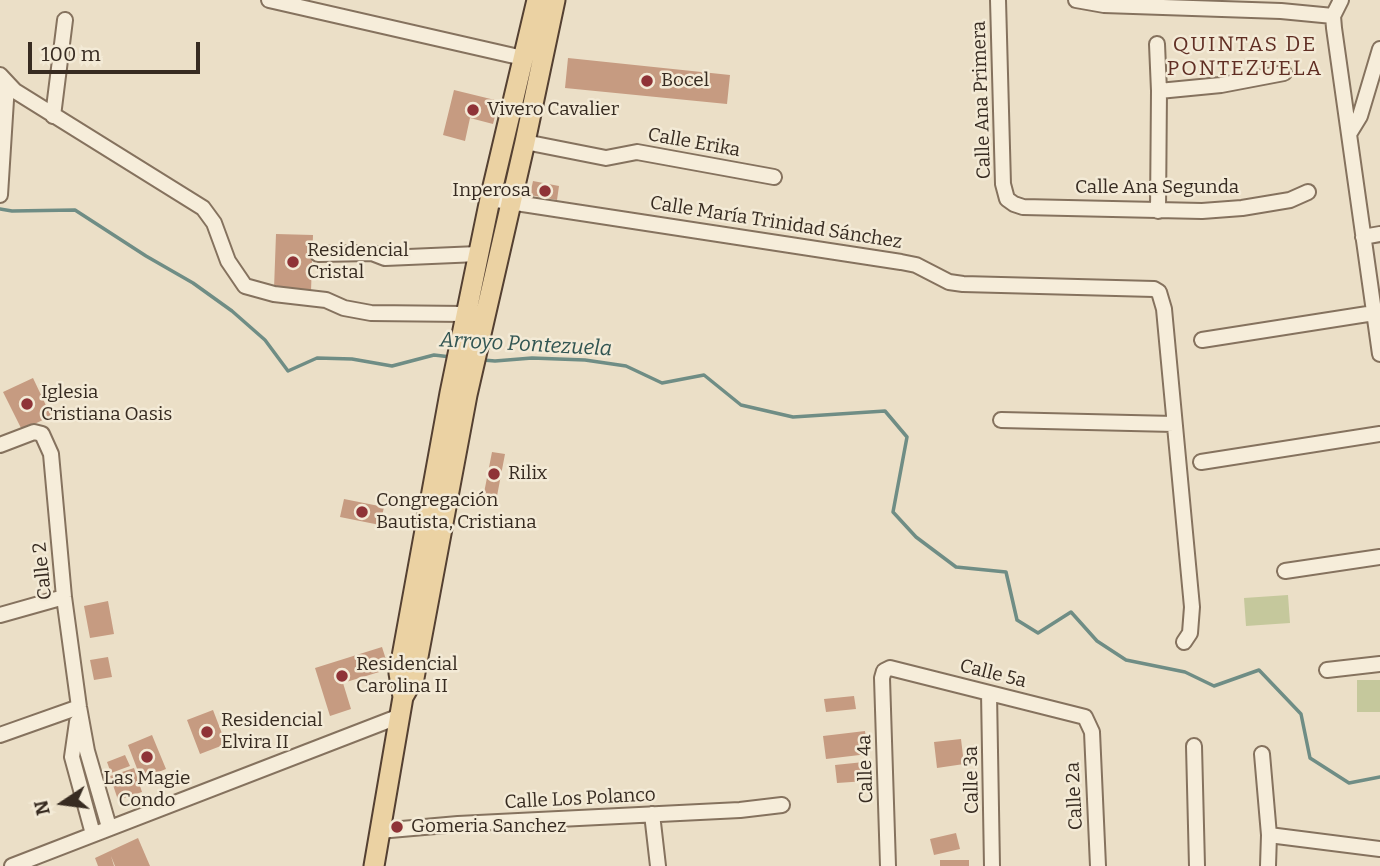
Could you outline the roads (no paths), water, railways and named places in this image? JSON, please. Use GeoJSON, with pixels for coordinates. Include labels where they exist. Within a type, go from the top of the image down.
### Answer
{"type":"FeatureCollection","features":[{"type":"Feature","properties":{"kind":"main road"},"geometry":{"type":"LineString","coordinates":[[369,864],[379,831],[402,706],[399,673],[458,394],[465,319],[523,58],[540,0]]}},
{"type":"Feature","properties":{"kind":"main road"},"geometry":{"type":"LineString","coordinates":[[458,394],[484,327],[525,142],[540,0]]}},
{"type":"Feature","properties":{"kind":"street"},"geometry":{"type":"LineString","coordinates":[[269,0],[523,58]]}},
{"type":"Feature","properties":{"kind":"street","name":"Calle Ana Primera"},"geometry":{"type":"LineString","coordinates":[[998,0],[1003,184],[1007,199]]}},
{"type":"Feature","properties":{"kind":"street"},"geometry":{"type":"LineString","coordinates":[[1076,0],[1104,5],[1281,11],[1333,16]]}},
{"type":"Feature","properties":{"kind":"street"},"geometry":{"type":"LineString","coordinates":[[1341,0],[1333,16],[1380,354]]}},
{"type":"Feature","properties":{"kind":"street"},"geometry":{"type":"LineString","coordinates":[[53,116],[65,20]]}},
{"type":"Feature","properties":{"kind":"street"},"geometry":{"type":"LineString","coordinates":[[1157,44],[1158,211]]}},
{"type":"Feature","properties":{"kind":"street"},"geometry":{"type":"LineString","coordinates":[[1349,134],[1360,116],[1380,49]]}},
{"type":"Feature","properties":{"kind":"street"},"geometry":{"type":"LineString","coordinates":[[1159,91],[1221,85],[1284,73]]}},
{"type":"Feature","properties":{"kind":"street"},"geometry":{"type":"LineString","coordinates":[[3,80],[53,116],[203,208],[214,223],[228,261],[245,286],[274,294],[326,300],[344,309],[465,319]]}},
{"type":"Feature","properties":{"kind":"street"},"geometry":{"type":"LineString","coordinates":[[0,195],[3,80]]}},
{"type":"Feature","properties":{"kind":"street","name":"Calle Erika"},"geometry":{"type":"LineString","coordinates":[[525,142],[606,158],[637,152],[774,177]]}},
{"type":"Feature","properties":{"kind":"street","name":"Calle Ana Segunda"},"geometry":{"type":"LineString","coordinates":[[1007,199],[1023,206],[1158,211],[1242,208],[1290,200],[1308,192]]}},
{"type":"Feature","properties":{"kind":"street","name":"Calle María Trinidad Sánchez"},"geometry":{"type":"LineString","coordinates":[[490,199],[901,262],[916,265],[949,282],[963,284],[1154,289],[1158,292],[1164,309],[1192,607],[1190,633],[1184,642]]}},
{"type":"Feature","properties":{"kind":"street"},"geometry":{"type":"LineString","coordinates":[[1363,237],[1380,234]]}},
{"type":"Feature","properties":{"kind":"street"},"geometry":{"type":"LineString","coordinates":[[318,254],[372,253],[385,257],[478,254]]}},
{"type":"Feature","properties":{"kind":"street"},"geometry":{"type":"LineString","coordinates":[[1202,340],[1374,313]]}},
{"type":"Feature","properties":{"kind":"street"},"geometry":{"type":"LineString","coordinates":[[1001,421],[1174,424]]}},
{"type":"Feature","properties":{"kind":"street","name":"Calle 2"},"geometry":{"type":"LineString","coordinates":[[0,445],[34,432],[42,434],[51,454],[64,597],[79,707],[87,751],[109,827]]}},
{"type":"Feature","properties":{"kind":"street"},"geometry":{"type":"LineString","coordinates":[[1202,462],[1380,434]]}},
{"type":"Feature","properties":{"kind":"street"},"geometry":{"type":"LineString","coordinates":[[1285,571],[1380,557]]}},
{"type":"Feature","properties":{"kind":"street"},"geometry":{"type":"LineString","coordinates":[[0,615],[64,597]]}},
{"type":"Feature","properties":{"kind":"street"},"geometry":{"type":"LineString","coordinates":[[1327,670],[1380,664]]}},
{"type":"Feature","properties":{"kind":"street","name":"Calle 5a"},"geometry":{"type":"LineString","coordinates":[[884,671],[890,668],[1085,717],[1089,724]]}},
{"type":"Feature","properties":{"kind":"street","name":"Calle 4a"},"geometry":{"type":"LineString","coordinates":[[884,671],[882,678],[888,866]]}},
{"type":"Feature","properties":{"kind":"street","name":"Calle 3a"},"geometry":{"type":"LineString","coordinates":[[989,693],[992,866]]}},
{"type":"Feature","properties":{"kind":"street"},"geometry":{"type":"LineString","coordinates":[[12,866],[402,706]]}},
{"type":"Feature","properties":{"kind":"street"},"geometry":{"type":"LineString","coordinates":[[0,735],[79,707]]}},
{"type":"Feature","properties":{"kind":"street","name":"Calle 2"},"geometry":{"type":"LineString","coordinates":[[79,707],[72,757],[93,834]]}},
{"type":"Feature","properties":{"kind":"street","name":"Calle 2a"},"geometry":{"type":"LineString","coordinates":[[1089,724],[1098,866]]}},
{"type":"Feature","properties":{"kind":"street"},"geometry":{"type":"LineString","coordinates":[[1194,746],[1198,866]]}},
{"type":"Feature","properties":{"kind":"street"},"geometry":{"type":"LineString","coordinates":[[1262,754],[1269,835],[1268,866]]}},
{"type":"Feature","properties":{"kind":"street","name":"Calle Los Polanco"},"geometry":{"type":"LineString","coordinates":[[379,831],[458,824],[740,810],[782,805]]}},
{"type":"Feature","properties":{"kind":"street"},"geometry":{"type":"LineString","coordinates":[[652,814],[658,866]]}},
{"type":"Feature","properties":{"kind":"street"},"geometry":{"type":"LineString","coordinates":[[1269,835],[1380,849]]}},
{"type":"Feature","properties":{"kind":"waterway","name":"Arroyo Pontezuela"},"geometry":{"type":"LineString","coordinates":[[0,209],[75,210],[193,283],[232,311],[265,340],[288,371],[317,358],[352,359],[392,366],[434,355],[451,357]]}},
{"type":"Feature","properties":{"kind":"waterway","name":"Arroyo Pontezuela"},"geometry":{"type":"LineString","coordinates":[[483,360],[585,360],[626,366],[662,383],[704,375],[741,405],[793,417],[885,411],[907,437],[893,512],[916,537],[956,567],[1006,572],[1017,620],[1038,633],[1071,612],[1097,641],[1126,660],[1185,672],[1214,686],[1259,670],[1301,714],[1310,758],[1349,783],[1380,777]]}},
{"type":"Feature","properties":{"kind":"place","name":"Bocel"},"geometry":{"type":"Point","coordinates":[647,81]}},
{"type":"Feature","properties":{"kind":"place","name":"Vivero Cavalier"},"geometry":{"type":"Point","coordinates":[473,110]}},
{"type":"Feature","properties":{"kind":"place","name":"Inperosa"},"geometry":{"type":"Point","coordinates":[545,191]}},
{"type":"Feature","properties":{"kind":"place","name":"Residencial Cristal"},"geometry":{"type":"Point","coordinates":[293,262]}},
{"type":"Feature","properties":{"kind":"place","name":"Iglesia Cristiana Oasis"},"geometry":{"type":"Point","coordinates":[27,404]}},
{"type":"Feature","properties":{"kind":"place","name":"Rilix"},"geometry":{"type":"Point","coordinates":[494,474]}},
{"type":"Feature","properties":{"kind":"place","name":"Congregación Bautista, Cristiana"},"geometry":{"type":"Point","coordinates":[362,512]}},
{"type":"Feature","properties":{"kind":"place","name":"Residencial Carolina II"},"geometry":{"type":"Point","coordinates":[342,676]}},
{"type":"Feature","properties":{"kind":"place","name":"Residencial Elvira II"},"geometry":{"type":"Point","coordinates":[207,732]}},
{"type":"Feature","properties":{"kind":"place","name":"Las Magie Condo"},"geometry":{"type":"Point","coordinates":[147,757]}},
{"type":"Feature","properties":{"kind":"place","name":"Gomeria Sanchez"},"geometry":{"type":"Point","coordinates":[397,827]}},
{"type":"Feature","properties":{"kind":"district","name":"QUINTAS DE PONTEZUELA"},"geometry":{"type":"Point","coordinates":[1245,57]}}]}
